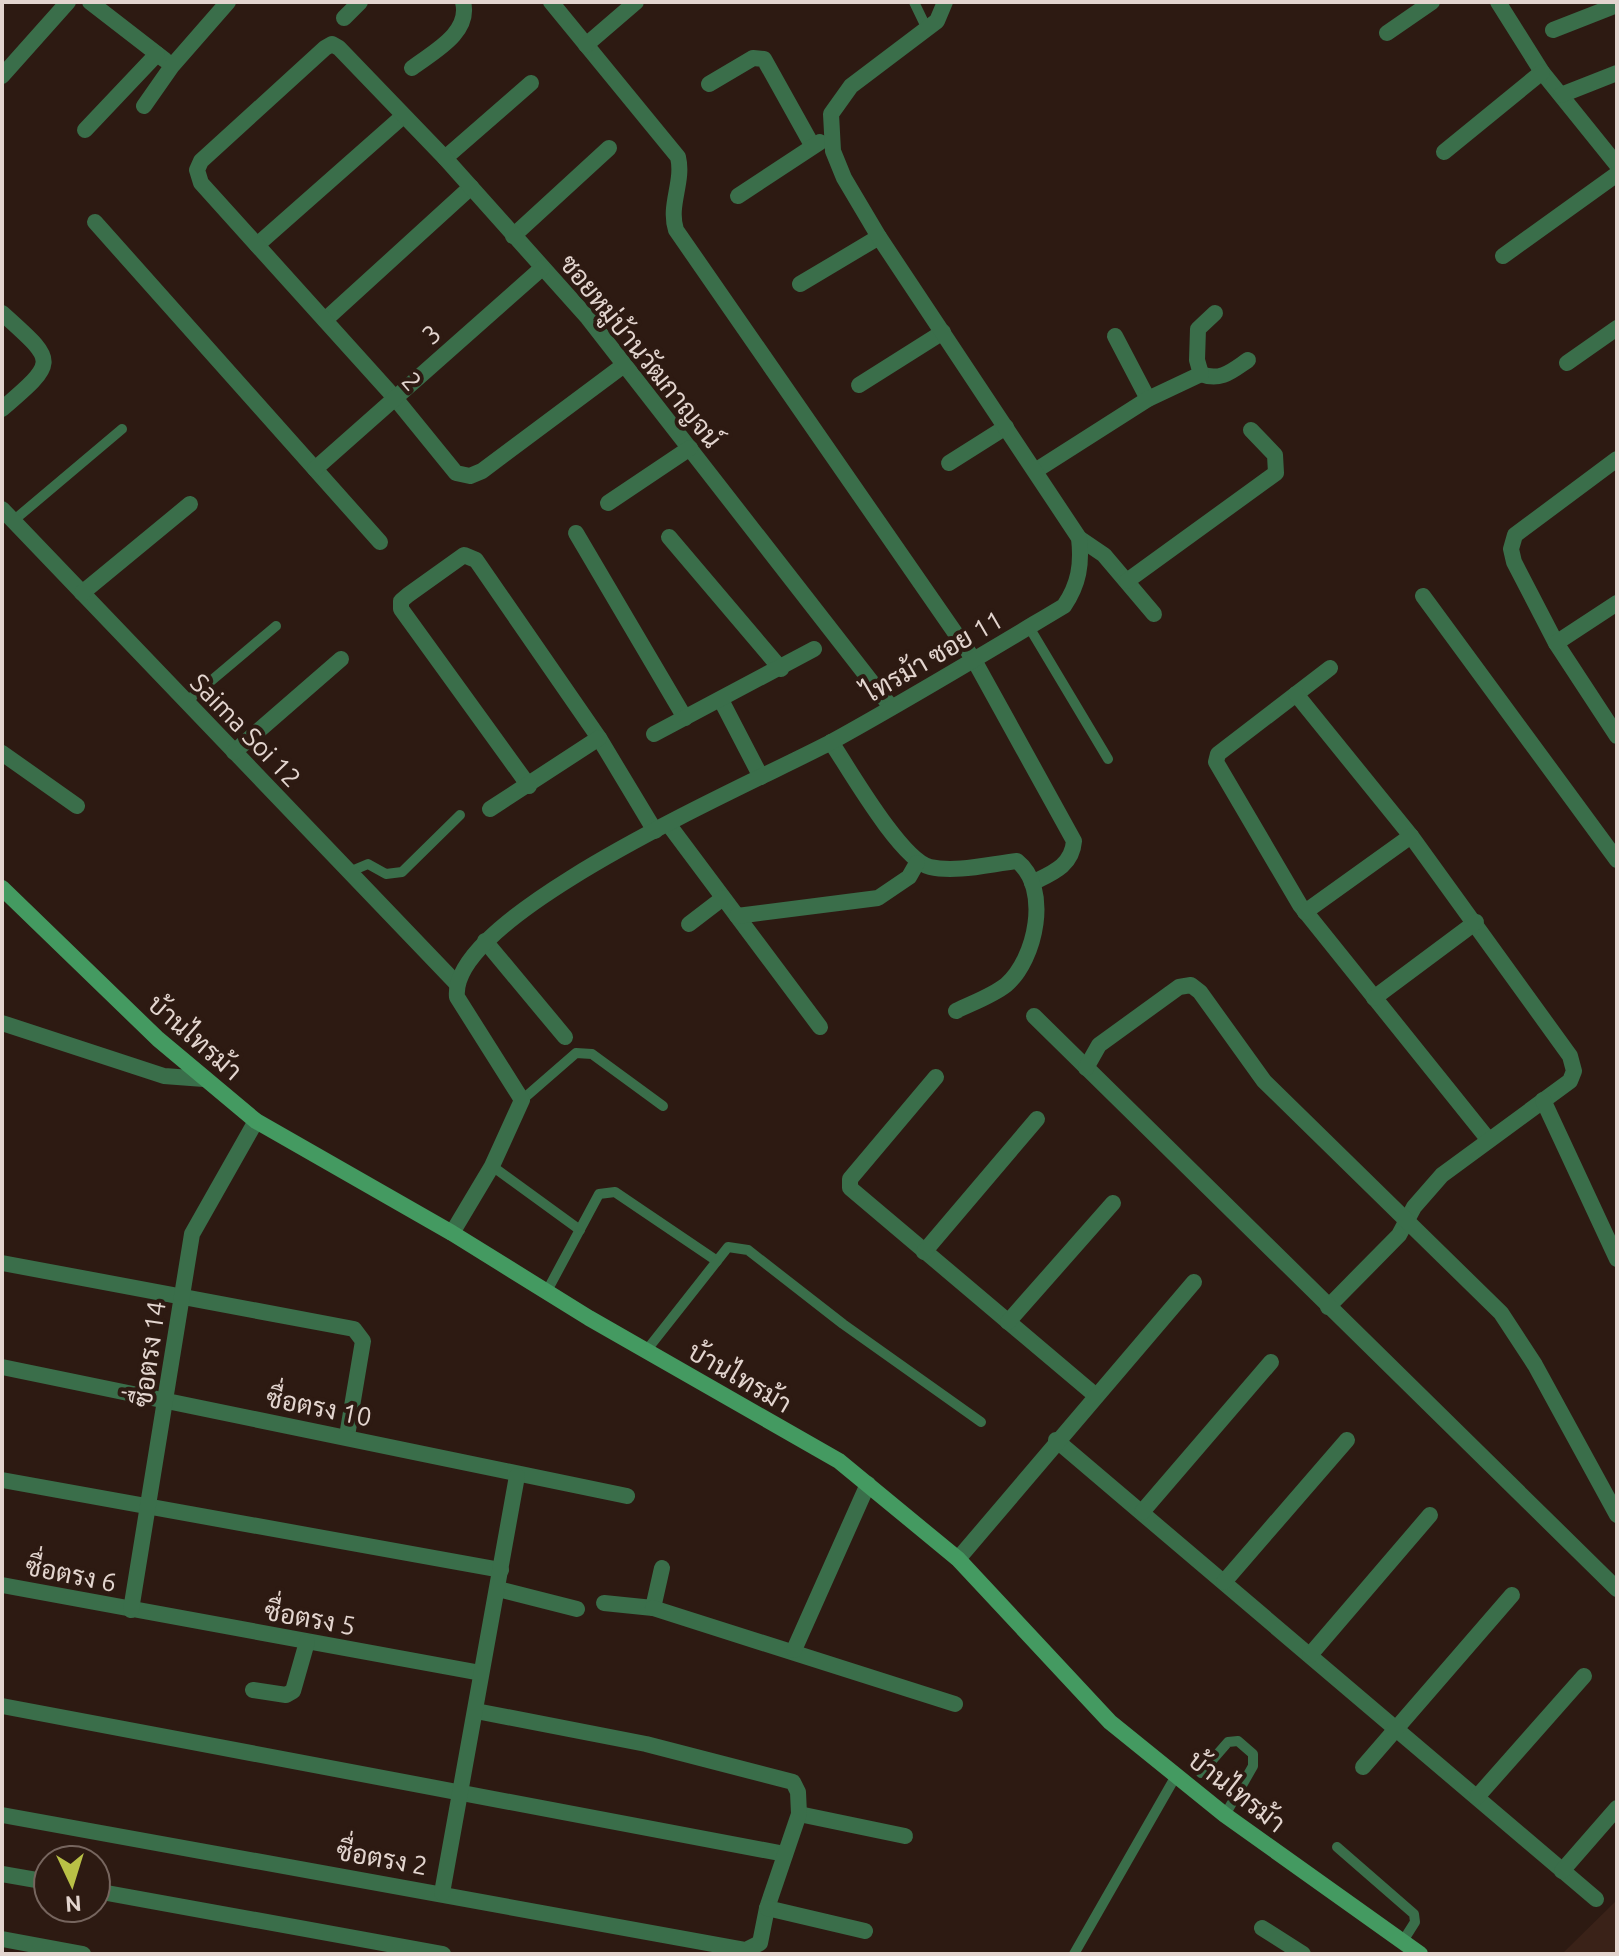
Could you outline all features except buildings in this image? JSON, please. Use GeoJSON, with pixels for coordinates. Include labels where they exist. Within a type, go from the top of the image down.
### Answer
{"type":"FeatureCollection","features":[{"type":"Feature","properties":{"kind":"street"},"geometry":{"type":"LineString","coordinates":[[2,76],[68,2]]}},
{"type":"Feature","properties":{"kind":"street"},"geometry":{"type":"LineString","coordinates":[[90,2],[172,66]]}},
{"type":"Feature","properties":{"kind":"street"},"geometry":{"type":"LineString","coordinates":[[144,106],[172,66],[228,2]]}},
{"type":"Feature","properties":{"kind":"street"},"geometry":{"type":"LineString","coordinates":[[344,18],[360,2]]}},
{"type":"Feature","properties":{"kind":"street"},"geometry":{"type":"LineString","coordinates":[[412,68],[455,35],[466,17],[463,2]]}},
{"type":"Feature","properties":{"kind":"street"},"geometry":{"type":"LineString","coordinates":[[551,2],[678,157],[681,168],[671,216],[676,230],[974,660],[1074,841],[1073,855],[1059,869],[1032,883]]}},
{"type":"Feature","properties":{"kind":"street"},"geometry":{"type":"LineString","coordinates":[[586,45],[636,2]]}},
{"type":"Feature","properties":{"kind":"street"},"geometry":{"type":"LineString","coordinates":[[945,2],[937,21],[851,86],[831,114],[833,151],[844,178],[879,237],[1079,538],[1104,555],[1154,614]]}},
{"type":"Feature","properties":{"kind":"street"},"geometry":{"type":"LineString","coordinates":[[1387,33],[1432,2]]}},
{"type":"Feature","properties":{"kind":"street"},"geometry":{"type":"LineString","coordinates":[[1498,2],[1542,72],[1617,165]]}},
{"type":"Feature","properties":{"kind":"street"},"geometry":{"type":"LineString","coordinates":[[1553,30],[1617,5]]}},
{"type":"Feature","properties":{"kind":"street","name":"ซอยหมู่บ้านวัฒกาญจน์"},"geometry":{"type":"LineString","coordinates":[[197,170],[201,161],[332,44],[445,158],[588,318],[891,707]]}},
{"type":"Feature","properties":{"kind":"street"},"geometry":{"type":"LineString","coordinates":[[85,130],[157,54]]}},
{"type":"Feature","properties":{"kind":"street"},"geometry":{"type":"LineString","coordinates":[[709,84],[753,58],[764,59],[812,145]]}},
{"type":"Feature","properties":{"kind":"street"},"geometry":{"type":"LineString","coordinates":[[1444,152],[1542,72]]}},
{"type":"Feature","properties":{"kind":"street"},"geometry":{"type":"LineString","coordinates":[[1561,95],[1617,73]]}},
{"type":"Feature","properties":{"kind":"street"},"geometry":{"type":"LineString","coordinates":[[445,158],[531,83]]}},
{"type":"Feature","properties":{"kind":"street"},"geometry":{"type":"LineString","coordinates":[[257,245],[402,117]]}},
{"type":"Feature","properties":{"kind":"street"},"geometry":{"type":"LineString","coordinates":[[738,196],[812,145],[833,137]]}},
{"type":"Feature","properties":{"kind":"street"},"geometry":{"type":"LineString","coordinates":[[513,236],[609,148]]}},
{"type":"Feature","properties":{"kind":"street","name":"2"},"geometry":{"type":"LineString","coordinates":[[197,170],[201,183],[395,398],[456,473],[470,476],[482,471],[624,365]]}},
{"type":"Feature","properties":{"kind":"street"},"geometry":{"type":"LineString","coordinates":[[1503,256],[1617,174]]}},
{"type":"Feature","properties":{"kind":"street"},"geometry":{"type":"LineString","coordinates":[[325,320],[471,187]]}},
{"type":"Feature","properties":{"kind":"street"},"geometry":{"type":"LineString","coordinates":[[95,222],[380,542]]}},
{"type":"Feature","properties":{"kind":"street"},"geometry":{"type":"LineString","coordinates":[[800,284],[879,237]]}},
{"type":"Feature","properties":{"kind":"street","name":"3"},"geometry":{"type":"LineString","coordinates":[[315,469],[542,268]]}},
{"type":"Feature","properties":{"kind":"street"},"geometry":{"type":"LineString","coordinates":[[2,313],[42,349],[46,361],[43,373],[2,409]]}},
{"type":"Feature","properties":{"kind":"street"},"geometry":{"type":"LineString","coordinates":[[1201,374],[1197,360],[1198,329],[1215,313]]}},
{"type":"Feature","properties":{"kind":"street"},"geometry":{"type":"LineString","coordinates":[[1567,363],[1617,328]]}},
{"type":"Feature","properties":{"kind":"street"},"geometry":{"type":"LineString","coordinates":[[859,385],[943,332]]}},
{"type":"Feature","properties":{"kind":"street"},"geometry":{"type":"LineString","coordinates":[[1115,336],[1148,399]]}},
{"type":"Feature","properties":{"kind":"street"},"geometry":{"type":"LineString","coordinates":[[1035,471],[1148,399],[1201,374],[1211,378],[1223,376],[1248,360]]}},
{"type":"Feature","properties":{"kind":"street"},"geometry":{"type":"LineString","coordinates":[[949,463],[1006,427]]}},
{"type":"Feature","properties":{"kind":"street"},"geometry":{"type":"LineString","coordinates":[[1127,581],[1276,473],[1275,455],[1251,430]]}},
{"type":"Feature","properties":{"kind":"street"},"geometry":{"type":"LineString","coordinates":[[608,503],[690,448]]}},
{"type":"Feature","properties":{"kind":"street"},"geometry":{"type":"LineString","coordinates":[[1617,459],[1515,535],[1511,549],[1514,562],[1556,643],[1617,736]]}},
{"type":"Feature","properties":{"kind":"street"},"geometry":{"type":"LineString","coordinates":[[82,593],[190,504]]}},
{"type":"Feature","properties":{"kind":"street","name":"Saima Soi 12"},"geometry":{"type":"LineString","coordinates":[[8,515],[456,983]]}},
{"type":"Feature","properties":{"kind":"street"},"geometry":{"type":"LineString","coordinates":[[576,533],[685,718]]}},
{"type":"Feature","properties":{"kind":"street"},"geometry":{"type":"LineString","coordinates":[[669,537],[781,669]]}},
{"type":"Feature","properties":{"kind":"street","name":"ไทรม้า ซอย 11"},"geometry":{"type":"LineString","coordinates":[[456,983],[485,941],[555,886],[831,742],[1064,606],[1073,592],[1080,570],[1079,538]]}},
{"type":"Feature","properties":{"kind":"street"},"geometry":{"type":"LineString","coordinates":[[529,786],[401,609],[401,601],[464,555],[476,560],[662,828],[723,898],[820,1027]]}},
{"type":"Feature","properties":{"kind":"street"},"geometry":{"type":"LineString","coordinates":[[1423,596],[1617,860]]}},
{"type":"Feature","properties":{"kind":"street"},"geometry":{"type":"LineString","coordinates":[[1556,643],[1617,603]]}},
{"type":"Feature","properties":{"kind":"street"},"geometry":{"type":"LineString","coordinates":[[654,734],[814,649]]}},
{"type":"Feature","properties":{"kind":"street"},"geometry":{"type":"LineString","coordinates":[[234,752],[341,659]]}},
{"type":"Feature","properties":{"kind":"street"},"geometry":{"type":"LineString","coordinates":[[1330,668],[1218,754],[1216,762],[1305,912],[1488,1139]]}},
{"type":"Feature","properties":{"kind":"street"},"geometry":{"type":"LineString","coordinates":[[1296,694],[1476,922],[1570,1056],[1574,1071],[1570,1081],[1442,1175],[1407,1219],[1399,1235],[1328,1307]]}},
{"type":"Feature","properties":{"kind":"street"},"geometry":{"type":"LineString","coordinates":[[721,700],[761,777]]}},
{"type":"Feature","properties":{"kind":"street"},"geometry":{"type":"LineString","coordinates":[[490,809],[599,738]]}},
{"type":"Feature","properties":{"kind":"street"},"geometry":{"type":"LineString","coordinates":[[831,742],[881,819],[917,863],[932,868],[1017,861],[1026,869],[1032,883],[1034,935],[1018,972],[1005,986],[956,1011]]}},
{"type":"Feature","properties":{"kind":"street"},"geometry":{"type":"LineString","coordinates":[[2,753],[77,806]]}},
{"type":"Feature","properties":{"kind":"street"},"geometry":{"type":"LineString","coordinates":[[1305,912],[1411,836]]}},
{"type":"Feature","properties":{"kind":"street"},"geometry":{"type":"LineString","coordinates":[[737,916],[878,898],[909,877],[917,863]]}},
{"type":"Feature","properties":{"kind":"street","name":"บ้านไทรม้า"},"geometry":{"type":"LineString","coordinates":[[2,888],[158,1039],[256,1121],[839,1461],[958,1559],[1110,1722],[1225,1815],[1420,1954]]}},
{"type":"Feature","properties":{"kind":"street"},"geometry":{"type":"LineString","coordinates":[[689,924],[723,898]]}},
{"type":"Feature","properties":{"kind":"street"},"geometry":{"type":"LineString","coordinates":[[1374,998],[1476,922]]}},
{"type":"Feature","properties":{"kind":"street"},"geometry":{"type":"LineString","coordinates":[[485,941],[565,1037]]}},
{"type":"Feature","properties":{"kind":"street"},"geometry":{"type":"LineString","coordinates":[[452,1233],[492,1166],[522,1100],[515,1084],[467,1017],[457,997],[456,983]]}},
{"type":"Feature","properties":{"kind":"street"},"geometry":{"type":"LineString","coordinates":[[1086,1068],[1099,1045],[1179,987],[1191,985],[1200,992],[1264,1081],[1501,1313],[1535,1365],[1617,1515]]}},
{"type":"Feature","properties":{"kind":"street"},"geometry":{"type":"LineString","coordinates":[[1034,1016],[1617,1589]]}},
{"type":"Feature","properties":{"kind":"street"},"geometry":{"type":"LineString","coordinates":[[2,1023],[164,1076],[204,1079]]}},
{"type":"Feature","properties":{"kind":"street"},"geometry":{"type":"LineString","coordinates":[[936,1077],[848,1183],[924,1252],[1095,1395]]}},
{"type":"Feature","properties":{"kind":"street"},"geometry":{"type":"LineString","coordinates":[[1543,1100],[1617,1259]]}},
{"type":"Feature","properties":{"kind":"street"},"geometry":{"type":"LineString","coordinates":[[924,1252],[1037,1119]]}},
{"type":"Feature","properties":{"kind":"street","name":"ซื่อตรง 14"},"geometry":{"type":"LineString","coordinates":[[131,1610],[192,1234],[256,1121]]}},
{"type":"Feature","properties":{"kind":"street"},"geometry":{"type":"LineString","coordinates":[[1008,1322],[1113,1203]]}},
{"type":"Feature","properties":{"kind":"street"},"geometry":{"type":"LineString","coordinates":[[2,1263],[354,1329],[363,1341],[347,1436]]}},
{"type":"Feature","properties":{"kind":"street"},"geometry":{"type":"LineString","coordinates":[[958,1559],[1056,1440],[1194,1282]]}},
{"type":"Feature","properties":{"kind":"street"},"geometry":{"type":"LineString","coordinates":[[1142,1512],[1271,1362]]}},
{"type":"Feature","properties":{"kind":"street","name":"ซื่อตรง 10"},"geometry":{"type":"LineString","coordinates":[[2,1367],[167,1403],[347,1436],[517,1476],[627,1496]]}},
{"type":"Feature","properties":{"kind":"street"},"geometry":{"type":"LineString","coordinates":[[1056,1440],[1596,1899]]}},
{"type":"Feature","properties":{"kind":"street"},"geometry":{"type":"LineString","coordinates":[[1224,1582],[1347,1440]]}},
{"type":"Feature","properties":{"kind":"street"},"geometry":{"type":"LineString","coordinates":[[442,1893],[517,1476]]}},
{"type":"Feature","properties":{"kind":"street"},"geometry":{"type":"LineString","coordinates":[[2,1480],[501,1570]]}},
{"type":"Feature","properties":{"kind":"street"},"geometry":{"type":"LineString","coordinates":[[794,1650],[868,1484]]}},
{"type":"Feature","properties":{"kind":"street"},"geometry":{"type":"LineString","coordinates":[[1310,1655],[1430,1515]]}},
{"type":"Feature","properties":{"kind":"street"},"geometry":{"type":"LineString","coordinates":[[653,1608],[662,1568]]}},
{"type":"Feature","properties":{"kind":"street","name":"ซื่อตรง 6"},"geometry":{"type":"LineString","coordinates":[[2,1585],[131,1610]]}},
{"type":"Feature","properties":{"kind":"street"},"geometry":{"type":"LineString","coordinates":[[498,1589],[577,1609]]}},
{"type":"Feature","properties":{"kind":"street"},"geometry":{"type":"LineString","coordinates":[[1363,1767],[1512,1595]]}},
{"type":"Feature","properties":{"kind":"street"},"geometry":{"type":"LineString","coordinates":[[604,1603],[653,1608],[794,1650],[955,1704]]}},
{"type":"Feature","properties":{"kind":"street","name":"ซื่อตรง 5"},"geometry":{"type":"LineString","coordinates":[[131,1610],[481,1673]]}},
{"type":"Feature","properties":{"kind":"street"},"geometry":{"type":"LineString","coordinates":[[253,1690],[286,1695],[293,1691],[307,1642]]}},
{"type":"Feature","properties":{"kind":"street"},"geometry":{"type":"LineString","coordinates":[[1477,1797],[1584,1676]]}},
{"type":"Feature","properties":{"kind":"street"},"geometry":{"type":"LineString","coordinates":[[2,1706],[785,1854]]}},
{"type":"Feature","properties":{"kind":"street"},"geometry":{"type":"LineString","coordinates":[[476,1711],[646,1744],[788,1779],[798,1792],[799,1814],[767,1908],[865,1931]]}},
{"type":"Feature","properties":{"kind":"street"},"geometry":{"type":"LineString","coordinates":[[1562,1871],[1617,1808]]}},
{"type":"Feature","properties":{"kind":"street"},"geometry":{"type":"LineString","coordinates":[[799,1814],[905,1836]]}},
{"type":"Feature","properties":{"kind":"street","name":"ซื่อตรง 2"},"geometry":{"type":"LineString","coordinates":[[2,1815],[753,1949],[760,1943],[767,1908]]}},
{"type":"Feature","properties":{"kind":"street"},"geometry":{"type":"LineString","coordinates":[[2,1874],[32,1879]]}},
{"type":"Feature","properties":{"kind":"street"},"geometry":{"type":"LineString","coordinates":[[112,1894],[443,1954]]}},
{"type":"Feature","properties":{"kind":"street"},"geometry":{"type":"LineString","coordinates":[[1262,1928],[1303,1954]]}},
{"type":"Feature","properties":{"kind":"street"},"geometry":{"type":"LineString","coordinates":[[2,1939],[83,1954]]}},
{"type":"Feature","properties":{"kind":"lane"},"geometry":{"type":"LineString","coordinates":[[914,2],[927,29]]}},
{"type":"Feature","properties":{"kind":"lane"},"geometry":{"type":"LineString","coordinates":[[8,515],[122,429]]}},
{"type":"Feature","properties":{"kind":"lane"},"geometry":{"type":"LineString","coordinates":[[186,702],[276,626]]}},
{"type":"Feature","properties":{"kind":"lane"},"geometry":{"type":"LineString","coordinates":[[1029,627],[1108,759]]}},
{"type":"Feature","properties":{"kind":"lane"},"geometry":{"type":"LineString","coordinates":[[349,872],[368,864],[386,874],[402,872],[460,815]]}},
{"type":"Feature","properties":{"kind":"lane"},"geometry":{"type":"LineString","coordinates":[[522,1100],[576,1053],[584,1052],[592,1054],[663,1106]]}},
{"type":"Feature","properties":{"kind":"lane"},"geometry":{"type":"LineString","coordinates":[[492,1166],[580,1230]]}},
{"type":"Feature","properties":{"kind":"lane"},"geometry":{"type":"LineString","coordinates":[[547,1291],[599,1194],[615,1192],[717,1261]]}},
{"type":"Feature","properties":{"kind":"lane"},"geometry":{"type":"LineString","coordinates":[[646,1351],[728,1247],[748,1250],[843,1324],[981,1422]]}},
{"type":"Feature","properties":{"kind":"lane"},"geometry":{"type":"LineString","coordinates":[[1201,1773],[1228,1742],[1238,1741],[1253,1754],[1253,1766],[1225,1815]]}},
{"type":"Feature","properties":{"kind":"lane"},"geometry":{"type":"LineString","coordinates":[[1074,1954],[1177,1774]]}},
{"type":"Feature","properties":{"kind":"lane"},"geometry":{"type":"LineString","coordinates":[[1337,1847],[1414,1914],[1415,1922],[1403,1941]]}},
{"type":"Feature","properties":{"kind":"shaded area"},"geometry":{"type":"Polygon","coordinates":[[[1617,1900],[1617,1954],[1563,1954],[1564,1952],[1617,1900]]]}}]}
